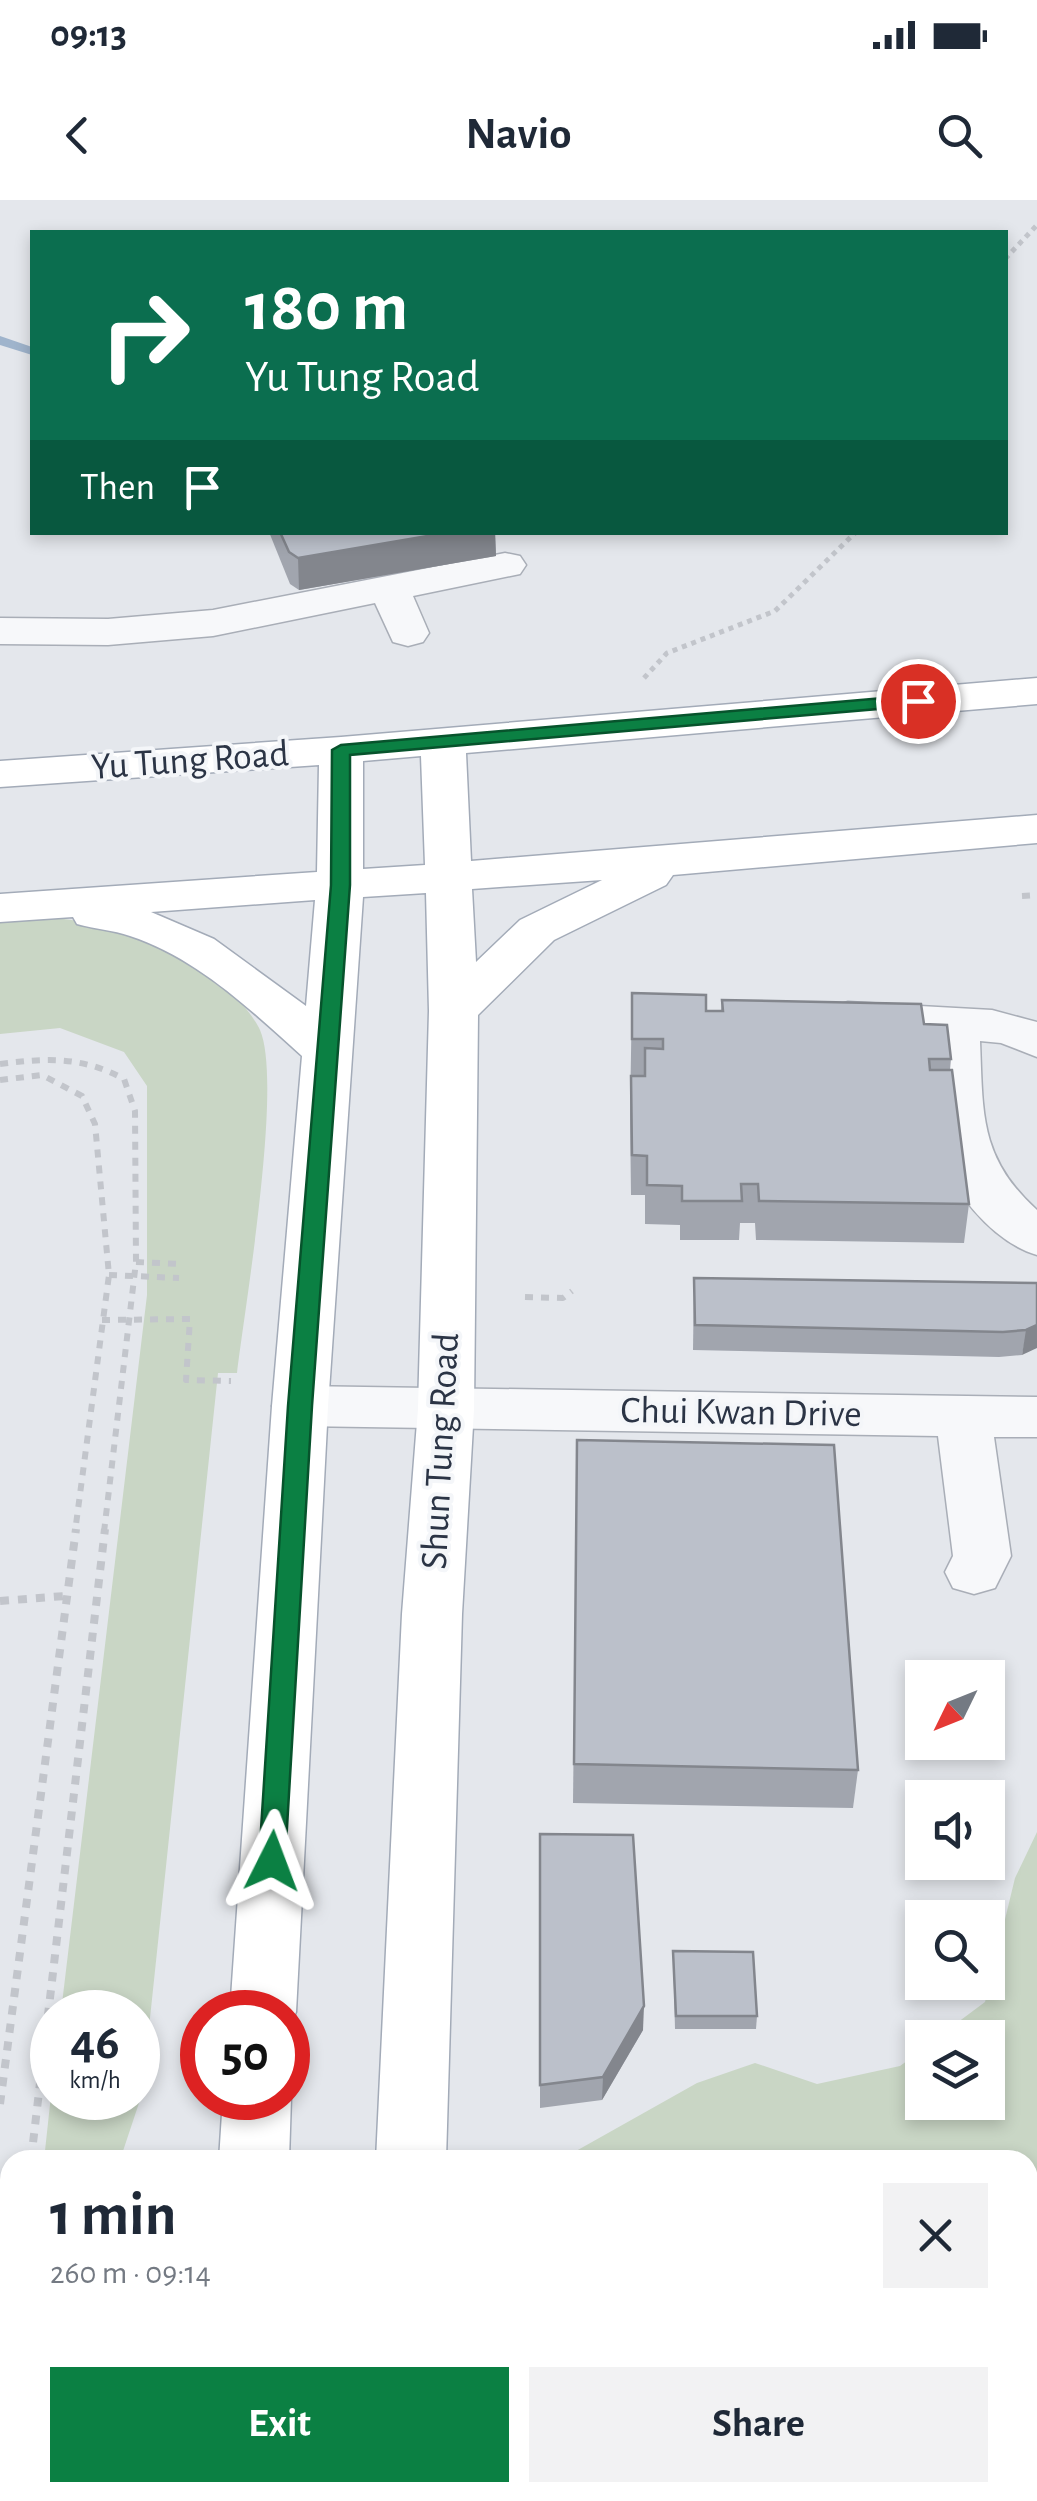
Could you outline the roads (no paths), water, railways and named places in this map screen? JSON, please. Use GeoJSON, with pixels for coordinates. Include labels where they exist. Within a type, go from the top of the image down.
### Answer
{"type":"FeatureCollection","features":[{"type":"Feature","properties":{"kind":"main road","name":"Yu Tung Road"},"geometry":{"type":"LineString","coordinates":[[0,774],[444,742],[1037,691]]}},
{"type":"Feature","properties":{"kind":"main road","name":"Shun Tung Road"},"geometry":{"type":"LineString","coordinates":[[411,2150],[432,1614],[446,1409],[454,1011],[444,742]]}},
{"type":"Feature","properties":{"kind":"main road"},"geometry":{"type":"LineString","coordinates":[[264,1990],[300,1406],[340,885],[341,750]]}},
{"type":"Feature","properties":{"kind":"main road"},"geometry":{"type":"LineString","coordinates":[[0,908],[679,862],[1037,829]]}},
{"type":"Feature","properties":{"kind":"main road"},"geometry":{"type":"LineString","coordinates":[[454,1011],[537,930],[679,862]]}},
{"type":"Feature","properties":{"kind":"main road"},"geometry":{"type":"LineString","coordinates":[[52,904],[148,926],[188,945],[264,996],[328,1052]]}},
{"type":"Feature","properties":{"kind":"main road"},"geometry":{"type":"LineString","coordinates":[[255,2150],[257,2120]]}},
{"type":"Feature","properties":{"kind":"street"},"geometry":{"type":"LineString","coordinates":[[0,631],[108,632],[213,623],[505,565]]}},
{"type":"Feature","properties":{"kind":"street"},"geometry":{"type":"LineString","coordinates":[[389,588],[408,633]]}},
{"type":"Feature","properties":{"kind":"street"},"geometry":{"type":"LineString","coordinates":[[804,1016],[954,1023],[1014,1030],[1037,1040]]}},
{"type":"Feature","properties":{"kind":"street"},"geometry":{"type":"LineString","coordinates":[[954,1023],[962,1143],[979,1176],[1006,1210],[1037,1237]]}},
{"type":"Feature","properties":{"kind":"street","name":"Chui Kwan Drive"},"geometry":{"type":"LineString","coordinates":[[300,1406],[1037,1417]]}},
{"type":"Feature","properties":{"kind":"street"},"geometry":{"type":"LineString","coordinates":[[964,1416],[982,1556],[974,1572]]}},
{"type":"Feature","properties":{"kind":"waterway"},"geometry":{"type":"LineString","coordinates":[[0,340],[30,350]]}}]}
